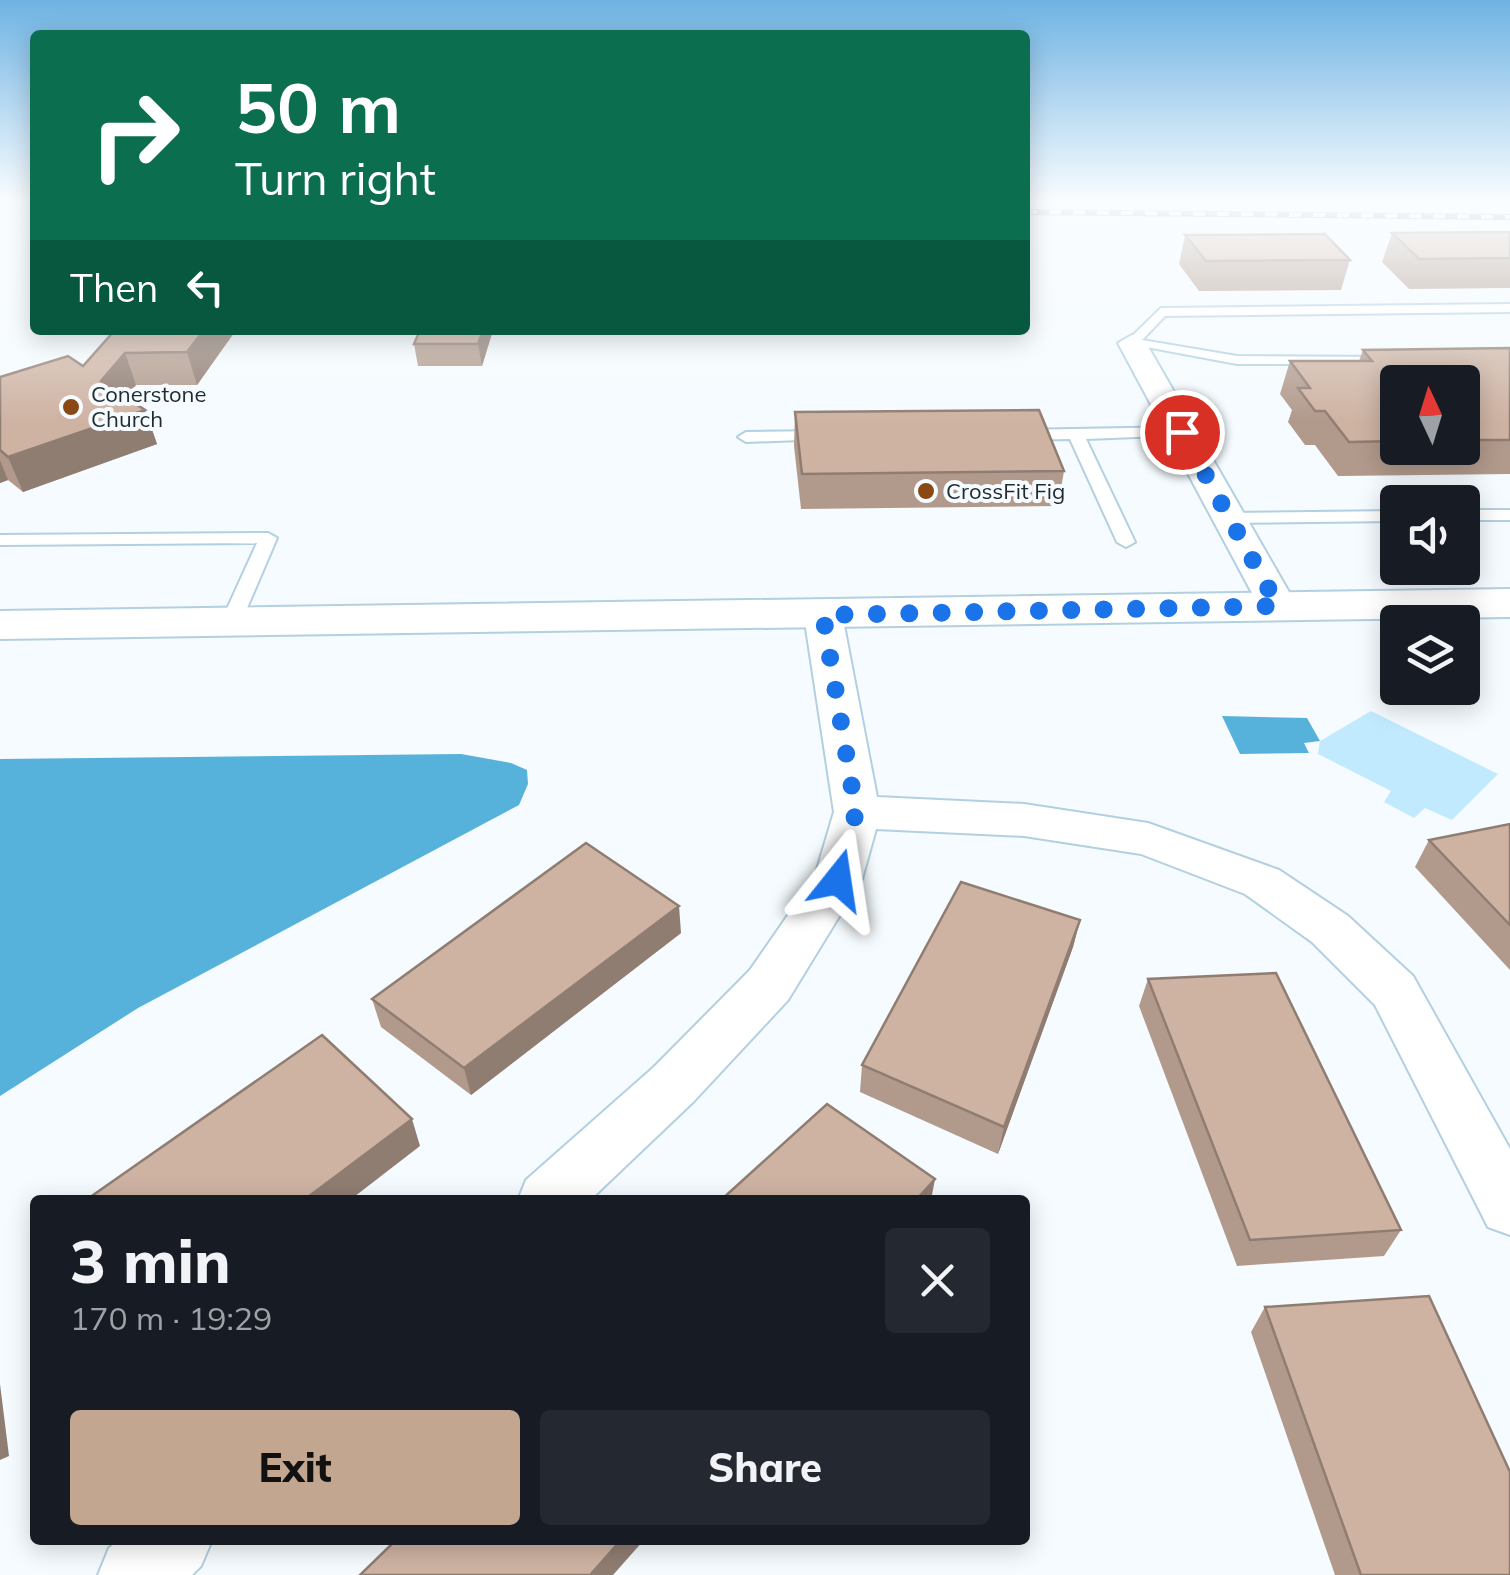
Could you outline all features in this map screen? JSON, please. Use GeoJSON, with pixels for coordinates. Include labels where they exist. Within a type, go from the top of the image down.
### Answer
{"type":"FeatureCollection","features":[{"type":"Feature","properties":{"kind":"main road"},"geometry":{"type":"LineString","coordinates":[[0,625],[1510,604]]}},
{"type":"Feature","properties":{"kind":"street"},"geometry":{"type":"LineString","coordinates":[[1132,344],[1278,606]]}},
{"type":"Feature","properties":{"kind":"street"},"geometry":{"type":"LineString","coordinates":[[553,1195],[674,1084],[769,985],[838,880],[856,812],[823,615]]}},
{"type":"Feature","properties":{"kind":"street"},"geometry":{"type":"LineString","coordinates":[[856,812],[1024,820],[1148,839],[1262,882],[1330,928],[1394,991],[1510,1207]]}},
{"type":"Feature","properties":{"kind":"street"},"geometry":{"type":"LineString","coordinates":[[136,1575],[169,1545]]}},
{"type":"Feature","properties":{"kind":"lane"},"geometry":{"type":"LineString","coordinates":[[1132,344],[1161,312],[1510,308]]}},
{"type":"Feature","properties":{"kind":"lane"},"geometry":{"type":"LineString","coordinates":[[1132,344],[1237,360],[1412,360]]}},
{"type":"Feature","properties":{"kind":"lane"},"geometry":{"type":"LineString","coordinates":[[999,435],[1182,432]]}},
{"type":"Feature","properties":{"kind":"lane"},"geometry":{"type":"LineString","coordinates":[[1076,434],[1126,542]]}},
{"type":"Feature","properties":{"kind":"lane"},"geometry":{"type":"LineString","coordinates":[[746,436],[843,436]]}},
{"type":"Feature","properties":{"kind":"lane"},"geometry":{"type":"LineString","coordinates":[[1480,515],[1510,514]]}},
{"type":"Feature","properties":{"kind":"lane"},"geometry":{"type":"LineString","coordinates":[[1229,518],[1380,516]]}},
{"type":"Feature","properties":{"kind":"lane"},"geometry":{"type":"LineString","coordinates":[[0,540],[268,538],[231,622]]}},
{"type":"Feature","properties":{"kind":"shaded area"},"geometry":{"type":"Polygon","coordinates":[[[1371,711],[1498,774],[1452,820],[1425,808],[1414,818],[1384,802],[1391,791],[1318,754],[1320,741],[1371,711]]]}},
{"type":"Feature","properties":{"kind":"water"},"geometry":{"type":"Polygon","coordinates":[[[1222,716],[1307,718],[1320,741],[1304,743],[1309,753],[1240,754],[1222,716]]]}},
{"type":"Feature","properties":{"kind":"water"},"geometry":{"type":"Polygon","coordinates":[[[461,754],[511,763],[527,770],[528,784],[519,805],[138,1008],[0,1096],[0,759],[461,754]]]}},
{"type":"Feature","properties":{"kind":"building"},"geometry":{"type":"Polygon","coordinates":[[[111,335],[200,335],[187,352],[125,353],[101,381],[145,410],[8,457],[0,450],[0,377],[68,356],[83,366],[111,335]]]}},
{"type":"Feature","properties":{"kind":"building"},"geometry":{"type":"Polygon","coordinates":[[[418,335],[481,335],[478,344],[414,344],[418,335]]]}},
{"type":"Feature","properties":{"kind":"building"},"geometry":{"type":"Polygon","coordinates":[[[1510,348],[1510,440],[1480,440],[1480,365],[1380,365],[1380,441],[1349,442],[1325,411],[1315,411],[1298,388],[1310,388],[1290,361],[1372,361],[1363,350],[1510,348]]]}},
{"type":"Feature","properties":{"kind":"building"},"geometry":{"type":"Polygon","coordinates":[[[1039,410],[1064,471],[802,474],[795,412],[1039,410]]]}},
{"type":"Feature","properties":{"kind":"building"},"geometry":{"type":"Polygon","coordinates":[[[1510,824],[1510,925],[1429,840],[1510,824]]]}},
{"type":"Feature","properties":{"kind":"building"},"geometry":{"type":"Polygon","coordinates":[[[586,843],[679,906],[464,1068],[372,999],[586,843]]]}},
{"type":"Feature","properties":{"kind":"building"},"geometry":{"type":"Polygon","coordinates":[[[961,882],[1080,920],[1004,1127],[862,1065],[961,882]]]}},
{"type":"Feature","properties":{"kind":"building"},"geometry":{"type":"Polygon","coordinates":[[[1276,973],[1401,1230],[1250,1240],[1148,979],[1276,973]]]}},
{"type":"Feature","properties":{"kind":"building"},"geometry":{"type":"Polygon","coordinates":[[[322,1035],[412,1119],[311,1195],[93,1195],[322,1035]]]}},
{"type":"Feature","properties":{"kind":"building"},"geometry":{"type":"Polygon","coordinates":[[[827,1104],[935,1179],[921,1195],[727,1195],[827,1104]]]}},
{"type":"Feature","properties":{"kind":"building"},"geometry":{"type":"Polygon","coordinates":[[[1429,1296],[1510,1472],[1510,1575],[1361,1575],[1265,1307],[1429,1296]]]}},
{"type":"Feature","properties":{"kind":"building"},"geometry":{"type":"Polygon","coordinates":[[[391,1545],[617,1545],[590,1575],[360,1575],[391,1545]]]}},
{"type":"Feature","properties":{"kind":"place","name":"Conerstone Church"},"geometry":{"type":"Point","coordinates":[71,407]}},
{"type":"Feature","properties":{"kind":"place","name":"CrossFit Fig"},"geometry":{"type":"Point","coordinates":[926,491]}},
{"type":"Feature","properties":{"kind":"route"},"geometry":{"type":"LineString","coordinates":[[838,880],[856,812],[823,615],[1278,606],[1182,432]]}}]}
